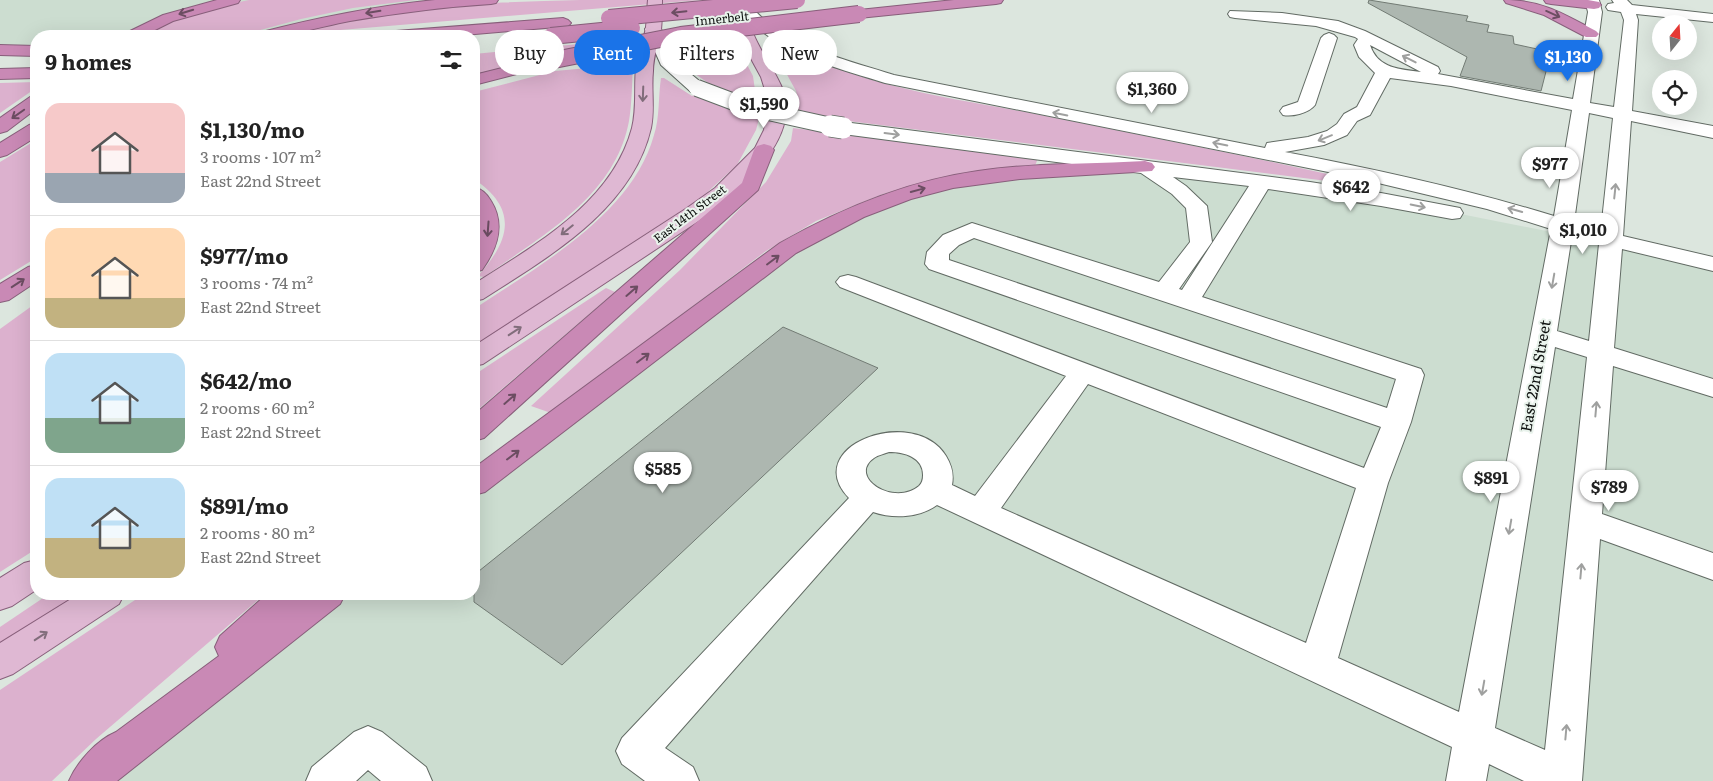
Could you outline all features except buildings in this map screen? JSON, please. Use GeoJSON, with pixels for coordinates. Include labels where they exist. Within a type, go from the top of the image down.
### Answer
{"type":"FeatureCollection","features":[{"type":"Feature","properties":{"kind":"highway"},"geometry":{"type":"LineString","coordinates":[[144,30],[175,16],[233,0]]}},
{"type":"Feature","properties":{"kind":"highway"},"geometry":{"type":"LineString","coordinates":[[288,30],[374,12],[435,4],[491,0]]}},
{"type":"Feature","properties":{"kind":"highway","name":"Innerbelt"},"geometry":{"type":"LineString","coordinates":[[468,30],[797,0]]}},
{"type":"Feature","properties":{"kind":"highway","name":"Innerbelt"},"geometry":{"type":"LineString","coordinates":[[480,42],[854,10],[911,0]]}},
{"type":"Feature","properties":{"kind":"highway"},"geometry":{"type":"LineString","coordinates":[[480,78],[554,60],[640,42],[712,30],[854,10],[996,0]]}},
{"type":"Feature","properties":{"kind":"highway"},"geometry":{"type":"LineString","coordinates":[[1511,0],[1549,12],[1591,34]]}},
{"type":"Feature","properties":{"kind":"highway"},"geometry":{"type":"LineString","coordinates":[[1551,0],[1593,2]]}},
{"type":"Feature","properties":{"kind":"highway"},"geometry":{"type":"LineString","coordinates":[[0,50],[30,51]]}},
{"type":"Feature","properties":{"kind":"highway"},"geometry":{"type":"LineString","coordinates":[[5,74],[30,73]]}},
{"type":"Feature","properties":{"kind":"highway"},"geometry":{"type":"LineString","coordinates":[[0,126],[30,105]]}},
{"type":"Feature","properties":{"kind":"highway"},"geometry":{"type":"LineString","coordinates":[[0,151],[30,133]]}},
{"type":"Feature","properties":{"kind":"highway"},"geometry":{"type":"LineString","coordinates":[[480,426],[751,186],[764,150]]}},
{"type":"Feature","properties":{"kind":"highway"},"geometry":{"type":"LineString","coordinates":[[480,479],[788,248],[836,220],[915,191],[980,177],[1145,167]]}},
{"type":"Feature","properties":{"kind":"highway"},"geometry":{"type":"LineString","coordinates":[[480,201],[484,206],[489,223],[487,241],[480,256]]}},
{"type":"Feature","properties":{"kind":"highway"},"geometry":{"type":"LineString","coordinates":[[0,295],[30,276]]}},
{"type":"Feature","properties":{"kind":"highway"},"geometry":{"type":"LineString","coordinates":[[99,772],[284,600]]}},
{"type":"Feature","properties":{"kind":"highway"},"geometry":{"type":"LineString","coordinates":[[99,772],[320,600]]}},
{"type":"Feature","properties":{"kind":"main road"},"geometry":{"type":"LineString","coordinates":[[480,290],[564,233],[592,209],[620,176],[636,144],[641,127],[645,65],[653,29],[655,0]]}},
{"type":"Feature","properties":{"kind":"main road","name":"East 14th Street"},"geometry":{"type":"LineString","coordinates":[[480,354],[695,213],[722,192],[764,150],[773,130],[776,110],[775,93],[766,70],[745,33],[737,0]]}},
{"type":"Feature","properties":{"kind":"main road"},"geometry":{"type":"LineString","coordinates":[[0,596],[30,577]]}},
{"type":"Feature","properties":{"kind":"main road"},"geometry":{"type":"LineString","coordinates":[[0,663],[98,600]]}},
{"type":"Feature","properties":{"kind":"street"},"geometry":{"type":"LineString","coordinates":[[737,0],[752,17],[784,38],[838,63],[891,79],[1008,104],[1246,149],[1351,155],[1561,228],[1713,264]]}},
{"type":"Feature","properties":{"kind":"street"},"geometry":{"type":"LineString","coordinates":[[1593,2],[1623,4],[1713,18]]}},
{"type":"Feature","properties":{"kind":"street","name":"East 22nd Street"},"geometry":{"type":"LineString","coordinates":[[1466,781],[1581,107],[1591,34],[1593,2]]}},
{"type":"Feature","properties":{"kind":"street"},"geometry":{"type":"LineString","coordinates":[[933,490],[1317,665],[1396,704],[1474,736],[1562,780],[1631,20],[1623,4]]}},
{"type":"Feature","properties":{"kind":"street"},"geometry":{"type":"LineString","coordinates":[[1235,14],[1271,16],[1311,26],[1363,35],[1451,81]]}},
{"type":"Feature","properties":{"kind":"street"},"geometry":{"type":"LineString","coordinates":[[653,29],[667,62],[697,88],[719,98],[783,117],[844,128],[1262,182],[1410,204],[1491,221],[1561,228]]}},
{"type":"Feature","properties":{"kind":"street"},"geometry":{"type":"LineString","coordinates":[[1363,35],[1362,45],[1365,54],[1384,72],[1451,81],[1713,132]]}},
{"type":"Feature","properties":{"kind":"street"},"geometry":{"type":"LineString","coordinates":[[1289,112],[1306,106],[1329,38]]}},
{"type":"Feature","properties":{"kind":"street"},"geometry":{"type":"LineString","coordinates":[[1351,155],[1366,119],[1364,112],[1384,72]]}},
{"type":"Feature","properties":{"kind":"street"},"geometry":{"type":"LineString","coordinates":[[1246,149],[1311,143],[1340,131],[1352,115],[1364,112]]}},
{"type":"Feature","properties":{"kind":"street"},"geometry":{"type":"LineString","coordinates":[[1145,167],[1179,190],[1196,206],[1201,242],[1164,292]]}},
{"type":"Feature","properties":{"kind":"street"},"geometry":{"type":"LineString","coordinates":[[1188,300],[1262,182]]}},
{"type":"Feature","properties":{"kind":"street"},"geometry":{"type":"LineString","coordinates":[[1317,665],[1373,482],[1398,422],[1411,374],[972,230],[951,240],[938,252],[937,264],[1398,422]]}},
{"type":"Feature","properties":{"kind":"street"},"geometry":{"type":"LineString","coordinates":[[848,282],[1373,482]]}},
{"type":"Feature","properties":{"kind":"street"},"geometry":{"type":"LineString","coordinates":[[1543,335],[1713,388]]}},
{"type":"Feature","properties":{"kind":"street"},"geometry":{"type":"LineString","coordinates":[[980,512],[1084,371]]}},
{"type":"Feature","properties":{"kind":"street"},"geometry":{"type":"LineString","coordinates":[[886,442],[914,445],[934,459],[939,470],[939,481],[933,490],[924,498],[910,504],[880,503],[867,498],[857,489],[850,469],[854,459],[862,451],[874,445],[886,442]]}},
{"type":"Feature","properties":{"kind":"street"},"geometry":{"type":"LineString","coordinates":[[679,781],[636,751],[867,498]]}},
{"type":"Feature","properties":{"kind":"street"},"geometry":{"type":"LineString","coordinates":[[1585,520],[1713,567]]}},
{"type":"Feature","properties":{"kind":"street"},"geometry":{"type":"LineString","coordinates":[[326,781],[368,745],[412,781]]}},
{"type":"Feature","properties":{"kind":"shaded area"},"geometry":{"type":"Polygon","coordinates":[[[0,0],[491,0],[288,30],[30,30],[30,51],[0,50],[0,0]]]}},
{"type":"Feature","properties":{"kind":"shaded area"},"geometry":{"type":"Polygon","coordinates":[[[249,0],[415,0],[353,8],[260,30],[150,30],[206,9],[249,0]]]}},
{"type":"Feature","properties":{"kind":"shaded area"},"geometry":{"type":"Polygon","coordinates":[[[700,0],[341,30],[307,30],[363,16],[435,7],[508,2],[700,0]]]}},
{"type":"Feature","properties":{"kind":"shaded area"},"geometry":{"type":"Polygon","coordinates":[[[574,44],[574,51],[564,54],[564,45],[574,44]]]}},
{"type":"Feature","properties":{"kind":"shaded area"},"geometry":{"type":"Polygon","coordinates":[[[495,52],[495,71],[480,74],[480,53],[495,52]]]}},
{"type":"Feature","properties":{"kind":"shaded area"},"geometry":{"type":"Polygon","coordinates":[[[837,68],[900,88],[1147,136],[1332,175],[1335,182],[797,113],[798,100],[796,91],[787,75],[837,75],[837,68]]]}},
{"type":"Feature","properties":{"kind":"shaded area"},"geometry":{"type":"Polygon","coordinates":[[[574,69],[574,75],[632,75],[629,121],[621,148],[608,172],[592,193],[573,212],[551,230],[484,277],[480,276],[480,273],[497,249],[503,237],[505,225],[503,213],[498,202],[480,184],[480,90],[540,75],[564,75],[564,70],[574,69]]]}},
{"type":"Feature","properties":{"kind":"shaded area"},"geometry":{"type":"Polygon","coordinates":[[[752,74],[753,76],[759,119],[756,130],[737,165],[701,198],[480,342],[480,305],[580,236],[626,190],[643,164],[654,135],[661,78],[664,78],[692,96],[714,87],[697,75],[752,74]]]}},
{"type":"Feature","properties":{"kind":"shaded area"},"geometry":{"type":"Polygon","coordinates":[[[30,82],[30,92],[0,113],[0,83],[30,82]]]}},
{"type":"Feature","properties":{"kind":"shaded area"},"geometry":{"type":"Polygon","coordinates":[[[793,128],[1038,158],[1035,166],[938,179],[883,194],[816,221],[766,251],[551,413],[531,406],[680,270],[766,182],[791,141],[793,128]]]}},
{"type":"Feature","properties":{"kind":"shaded area"},"geometry":{"type":"Polygon","coordinates":[[[30,144],[30,262],[0,280],[0,162],[30,144]]]}},
{"type":"Feature","properties":{"kind":"shaded area"},"geometry":{"type":"Polygon","coordinates":[[[1145,167],[1410,204],[1713,264],[1713,781],[89,781],[109,762],[320,600],[480,600],[480,479],[788,248],[811,234],[947,183],[1145,167]]]}},
{"type":"Feature","properties":{"kind":"shaded area"},"geometry":{"type":"Polygon","coordinates":[[[606,288],[615,292],[480,408],[480,371],[606,288]]]}},
{"type":"Feature","properties":{"kind":"shaded area"},"geometry":{"type":"Polygon","coordinates":[[[30,307],[30,553],[0,572],[0,329],[30,307]]]}},
{"type":"Feature","properties":{"kind":"shaded area"},"geometry":{"type":"Polygon","coordinates":[[[40,600],[74,600],[0,647],[0,627],[40,600]]]}},
{"type":"Feature","properties":{"kind":"shaded area"},"geometry":{"type":"Polygon","coordinates":[[[135,600],[258,600],[96,739],[52,781],[0,781],[0,690],[135,600]]]}}]}
